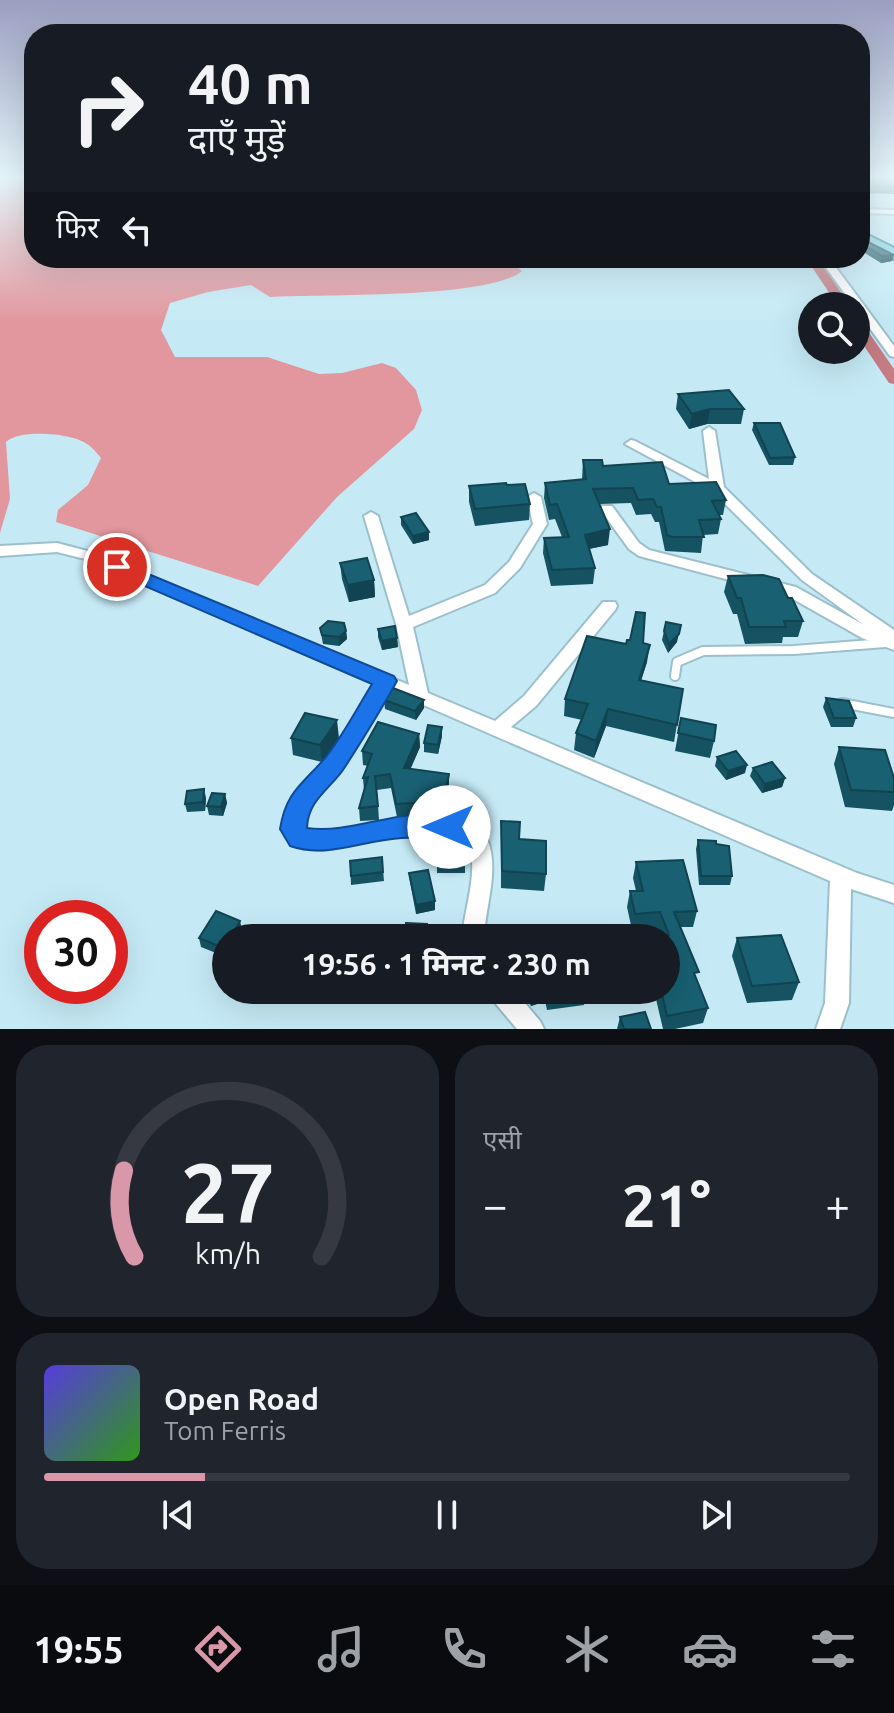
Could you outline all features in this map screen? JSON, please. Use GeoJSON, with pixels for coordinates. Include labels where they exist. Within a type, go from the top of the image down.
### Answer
{"type":"FeatureCollection","features":[{"type":"Feature","properties":{"kind":"main road"},"geometry":{"type":"LineString","coordinates":[[870,241],[894,254]]}},
{"type":"Feature","properties":{"kind":"street"},"geometry":{"type":"LineString","coordinates":[[831,268],[894,354]]}},
{"type":"Feature","properties":{"kind":"street"},"geometry":{"type":"LineString","coordinates":[[709,431],[717,488]]}},
{"type":"Feature","properties":{"kind":"street"},"geometry":{"type":"LineString","coordinates":[[631,444],[717,488],[807,577],[892,642]]}},
{"type":"Feature","properties":{"kind":"street"},"geometry":{"type":"LineString","coordinates":[[404,624],[477,596],[502,579],[540,524],[534,497]]}},
{"type":"Feature","properties":{"kind":"street"},"geometry":{"type":"LineString","coordinates":[[607,509],[634,546],[644,553],[791,591],[892,642]]}},
{"type":"Feature","properties":{"kind":"street"},"geometry":{"type":"LineString","coordinates":[[371,516],[404,624],[420,696]]}},
{"type":"Feature","properties":{"kind":"street"},"geometry":{"type":"LineString","coordinates":[[0,551],[57,547],[90,556],[841,876],[894,894]]}},
{"type":"Feature","properties":{"kind":"street"},"geometry":{"type":"LineString","coordinates":[[497,729],[530,701],[609,606]]}},
{"type":"Feature","properties":{"kind":"street"},"geometry":{"type":"LineString","coordinates":[[386,681],[334,764],[309,789],[295,814],[293,829],[299,838],[323,841],[400,827],[464,829],[473,835],[481,850],[474,924]]}},
{"type":"Feature","properties":{"kind":"street"},"geometry":{"type":"LineString","coordinates":[[828,1029],[837,1003],[841,876]]}},
{"type":"Feature","properties":{"kind":"street"},"geometry":{"type":"LineString","coordinates":[[511,1004],[532,1029]]}},
{"type":"Feature","properties":{"kind":"lane"},"geometry":{"type":"LineString","coordinates":[[675,676],[677,662],[703,651],[794,650],[892,642]]}},
{"type":"Feature","properties":{"kind":"lane"},"geometry":{"type":"LineString","coordinates":[[831,700],[894,713]]}},
{"type":"Feature","properties":{"kind":"shaded area"},"geometry":{"type":"Polygon","coordinates":[[[0,227],[24,227],[24,268],[518,268],[522,271],[504,280],[441,291],[270,297],[251,285],[208,292],[170,303],[161,330],[175,357],[267,357],[319,374],[342,373],[382,363],[396,368],[416,390],[422,410],[414,429],[337,497],[258,586],[56,522],[58,510],[88,485],[101,458],[93,448],[70,437],[33,434],[6,442],[10,499],[0,533],[0,227]]]}},
{"type":"Feature","properties":{"kind":"building"},"geometry":{"type":"Polygon","coordinates":[[[870,243],[894,255],[882,256],[870,249],[870,243]]]}},
{"type":"Feature","properties":{"kind":"building"},"geometry":{"type":"Polygon","coordinates":[[[729,390],[744,409],[710,409],[692,414],[678,394],[729,390]]]}},
{"type":"Feature","properties":{"kind":"building"},"geometry":{"type":"Polygon","coordinates":[[[754,423],[780,423],[795,457],[770,458],[754,423]]]}},
{"type":"Feature","properties":{"kind":"building"},"geometry":{"type":"Polygon","coordinates":[[[583,460],[602,460],[603,466],[662,462],[669,484],[716,482],[726,500],[712,501],[721,519],[699,520],[704,537],[672,537],[667,535],[661,507],[657,507],[653,499],[638,500],[633,488],[593,489],[610,529],[585,535],[595,568],[552,570],[544,538],[569,537],[557,504],[550,505],[545,483],[586,479],[583,460]]]}},
{"type":"Feature","properties":{"kind":"building"},"geometry":{"type":"Polygon","coordinates":[[[525,484],[530,504],[475,509],[469,486],[525,484]]]}},
{"type":"Feature","properties":{"kind":"building"},"geometry":{"type":"Polygon","coordinates":[[[416,513],[429,532],[413,536],[401,517],[416,513]]]}},
{"type":"Feature","properties":{"kind":"building"},"geometry":{"type":"Polygon","coordinates":[[[367,558],[374,580],[348,585],[340,563],[367,558]]]}},
{"type":"Feature","properties":{"kind":"building"},"geometry":{"type":"Polygon","coordinates":[[[763,575],[779,579],[803,621],[784,621],[786,627],[749,627],[741,598],[737,598],[728,576],[763,575]]]}},
{"type":"Feature","properties":{"kind":"building"},"geometry":{"type":"Polygon","coordinates":[[[636,612],[645,613],[643,643],[650,645],[639,680],[683,689],[677,725],[608,709],[596,741],[576,733],[588,704],[565,699],[587,636],[626,644],[630,640],[636,612]]]}},
{"type":"Feature","properties":{"kind":"building"},"geometry":{"type":"Polygon","coordinates":[[[328,621],[344,623],[346,631],[339,637],[322,635],[320,628],[328,621]]]}},
{"type":"Feature","properties":{"kind":"building"},"geometry":{"type":"Polygon","coordinates":[[[666,622],[681,625],[679,634],[669,644],[664,631],[666,622]]]}},
{"type":"Feature","properties":{"kind":"building"},"geometry":{"type":"Polygon","coordinates":[[[395,626],[397,638],[382,641],[378,629],[395,626]]]}},
{"type":"Feature","properties":{"kind":"building"},"geometry":{"type":"Polygon","coordinates":[[[393,688],[424,700],[415,711],[384,700],[393,688]]]}},
{"type":"Feature","properties":{"kind":"building"},"geometry":{"type":"Polygon","coordinates":[[[826,698],[849,701],[856,718],[834,718],[826,698]]]}},
{"type":"Feature","properties":{"kind":"building"},"geometry":{"type":"Polygon","coordinates":[[[305,713],[337,720],[320,745],[291,738],[305,713]]]}},
{"type":"Feature","properties":{"kind":"building"},"geometry":{"type":"Polygon","coordinates":[[[681,718],[716,725],[714,741],[678,733],[681,718]]]}},
{"type":"Feature","properties":{"kind":"building"},"geometry":{"type":"Polygon","coordinates":[[[378,722],[419,734],[404,768],[449,774],[444,801],[396,804],[390,774],[375,776],[378,806],[359,808],[368,777],[363,778],[372,754],[362,751],[378,722]]]}},
{"type":"Feature","properties":{"kind":"building"},"geometry":{"type":"Polygon","coordinates":[[[428,725],[442,727],[438,745],[424,743],[428,725]]]}},
{"type":"Feature","properties":{"kind":"building"},"geometry":{"type":"Polygon","coordinates":[[[839,747],[885,750],[894,778],[894,792],[851,790],[839,747]]]}},
{"type":"Feature","properties":{"kind":"building"},"geometry":{"type":"Polygon","coordinates":[[[736,751],[747,765],[728,771],[717,757],[736,751]]]}},
{"type":"Feature","properties":{"kind":"building"},"geometry":{"type":"Polygon","coordinates":[[[772,762],[785,778],[765,784],[753,768],[772,762]]]}},
{"type":"Feature","properties":{"kind":"building"},"geometry":{"type":"Polygon","coordinates":[[[204,789],[203,802],[185,804],[187,791],[204,789]]]}},
{"type":"Feature","properties":{"kind":"building"},"geometry":{"type":"Polygon","coordinates":[[[212,793],[225,794],[221,807],[207,806],[212,793]]]}},
{"type":"Feature","properties":{"kind":"building"},"geometry":{"type":"Polygon","coordinates":[[[501,821],[520,822],[519,839],[546,841],[546,874],[502,871],[501,821]]]}},
{"type":"Feature","properties":{"kind":"building"},"geometry":{"type":"Polygon","coordinates":[[[447,823],[455,823],[464,829],[465,855],[436,855],[437,837],[447,837],[447,823]]]}},
{"type":"Feature","properties":{"kind":"building"},"geometry":{"type":"Polygon","coordinates":[[[698,840],[716,841],[716,844],[729,846],[732,876],[701,876],[698,840]]]}},
{"type":"Feature","properties":{"kind":"building"},"geometry":{"type":"Polygon","coordinates":[[[382,857],[383,872],[351,876],[350,861],[382,857]]]}},
{"type":"Feature","properties":{"kind":"building"},"geometry":{"type":"Polygon","coordinates":[[[683,860],[697,911],[674,912],[679,924],[665,924],[660,912],[635,914],[630,891],[643,891],[636,862],[683,860]]]}},
{"type":"Feature","properties":{"kind":"building"},"geometry":{"type":"Polygon","coordinates":[[[428,870],[435,901],[416,905],[409,873],[428,870]]]}},
{"type":"Feature","properties":{"kind":"building"},"geometry":{"type":"Polygon","coordinates":[[[216,911],[240,921],[238,924],[212,924],[212,943],[199,938],[216,911]]]}},
{"type":"Feature","properties":{"kind":"building"},"geometry":{"type":"Polygon","coordinates":[[[680,926],[699,972],[694,973],[708,1008],[667,1016],[664,1004],[680,1004],[680,926]]]}},
{"type":"Feature","properties":{"kind":"building"},"geometry":{"type":"Polygon","coordinates":[[[781,935],[799,982],[752,986],[737,938],[781,935]]]}},
{"type":"Feature","properties":{"kind":"building"},"geometry":{"type":"Polygon","coordinates":[[[645,1012],[651,1029],[624,1029],[620,1017],[645,1012]]]}},
{"type":"Feature","properties":{"kind":"waterway"},"geometry":{"type":"LineString","coordinates":[[819,268],[835,292]]}},
{"type":"Feature","properties":{"kind":"waterway"},"geometry":{"type":"LineString","coordinates":[[870,345],[894,380]]}},
{"type":"Feature","properties":{"kind":"route"},"geometry":{"type":"LineString","coordinates":[[117,567],[386,681],[334,764],[309,789],[295,814],[293,829],[299,838],[323,841],[400,827],[449,827]]}}]}
